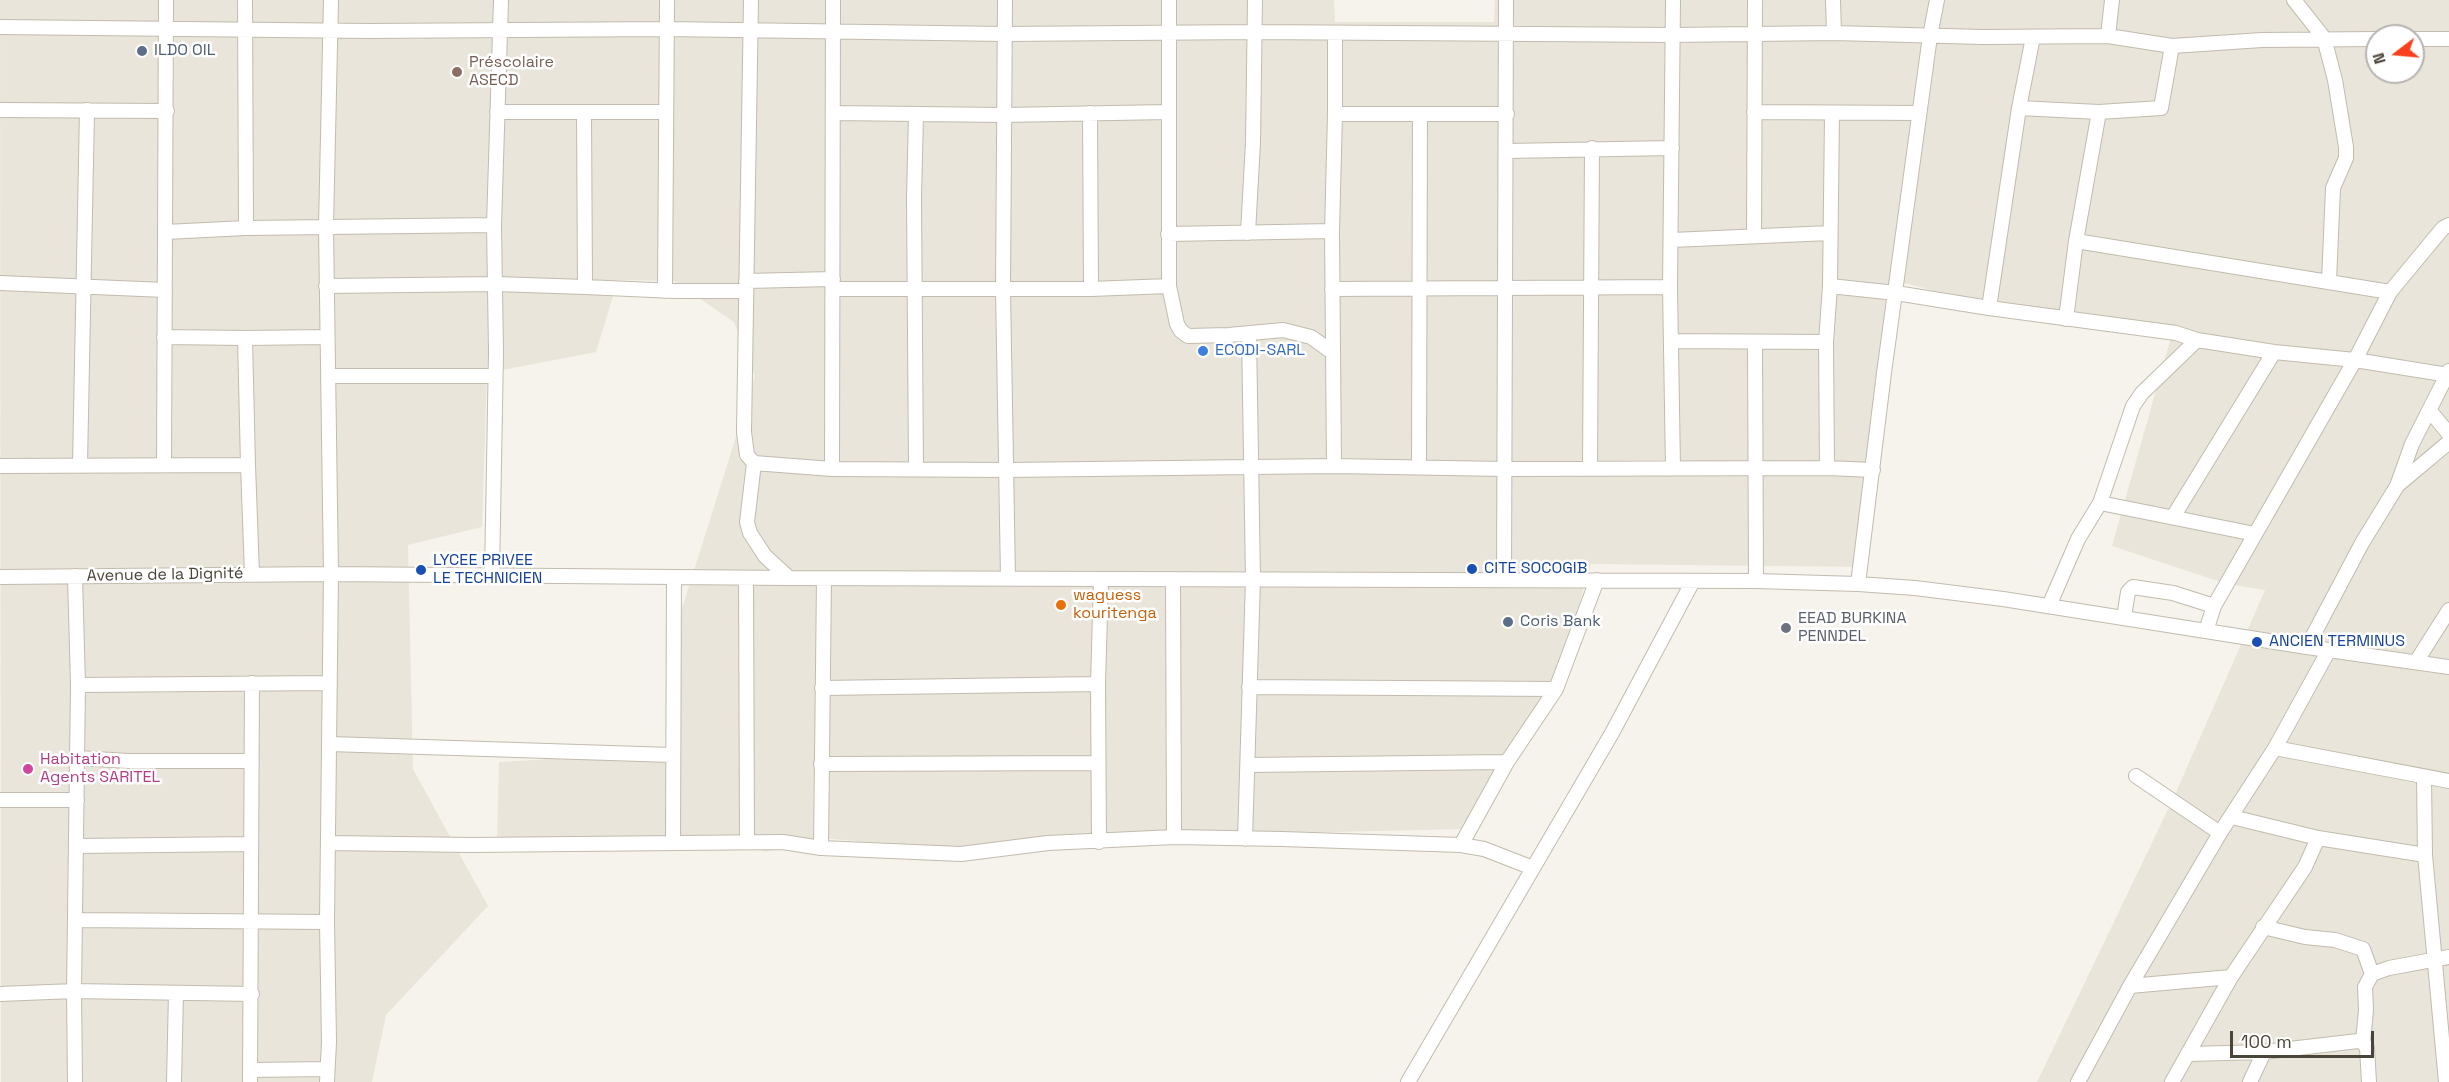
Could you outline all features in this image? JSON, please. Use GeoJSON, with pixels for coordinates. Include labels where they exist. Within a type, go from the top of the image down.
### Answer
{"type":"FeatureCollection","features":[{"type":"Feature","properties":{"kind":"street"},"geometry":{"type":"LineString","coordinates":[[164,464],[166,0]]}},
{"type":"Feature","properties":{"kind":"street"},"geometry":{"type":"LineString","coordinates":[[244,0],[246,228]]}},
{"type":"Feature","properties":{"kind":"street"},"geometry":{"type":"LineString","coordinates":[[252,683],[250,1076],[327,1076],[331,574],[326,227],[331,0]]}},
{"type":"Feature","properties":{"kind":"street"},"geometry":{"type":"LineString","coordinates":[[492,575],[495,376],[494,225],[501,0]]}},
{"type":"Feature","properties":{"kind":"street"},"geometry":{"type":"LineString","coordinates":[[665,291],[667,0]]}},
{"type":"Feature","properties":{"kind":"street"},"geometry":{"type":"LineString","coordinates":[[751,0],[744,432],[747,455],[754,463],[832,469],[1007,470],[1334,466],[1873,470]]}},
{"type":"Feature","properties":{"kind":"street"},"geometry":{"type":"LineString","coordinates":[[832,0],[832,469]]}},
{"type":"Feature","properties":{"kind":"street"},"geometry":{"type":"LineString","coordinates":[[1005,0],[1003,289],[1008,578]]}},
{"type":"Feature","properties":{"kind":"street"},"geometry":{"type":"LineString","coordinates":[[1169,0],[1169,286],[1177,324],[1188,336],[1249,334],[1273,329],[1297,332],[1311,336],[1332,352]]}},
{"type":"Feature","properties":{"kind":"street"},"geometry":{"type":"LineString","coordinates":[[1248,233],[1252,179],[1255,0]]}},
{"type":"Feature","properties":{"kind":"street"},"geometry":{"type":"LineString","coordinates":[[1504,580],[1506,0]]}},
{"type":"Feature","properties":{"kind":"street"},"geometry":{"type":"LineString","coordinates":[[1673,0],[1670,287],[1673,468]]}},
{"type":"Feature","properties":{"kind":"street"},"geometry":{"type":"LineString","coordinates":[[1754,235],[1755,0]]}},
{"type":"Feature","properties":{"kind":"street"},"geometry":{"type":"LineString","coordinates":[[1833,0],[1834,33]]}},
{"type":"Feature","properties":{"kind":"street"},"geometry":{"type":"LineString","coordinates":[[1858,584],[1919,113],[1937,0]]}},
{"type":"Feature","properties":{"kind":"street"},"geometry":{"type":"LineString","coordinates":[[2108,36],[2112,0]]}},
{"type":"Feature","properties":{"kind":"street"},"geometry":{"type":"LineString","coordinates":[[2294,0],[2324,39],[2343,118],[2347,153],[2333,188],[2329,281]]}},
{"type":"Feature","properties":{"kind":"street"},"geometry":{"type":"LineString","coordinates":[[0,27],[500,31],[667,29],[1004,34],[1255,32],[1755,35],[1834,33],[1930,36],[2108,36],[2172,46],[2262,40],[2365,39]]}},
{"type":"Feature","properties":{"kind":"street"},"geometry":{"type":"LineString","coordinates":[[1334,466],[1332,231],[1335,34]]}},
{"type":"Feature","properties":{"kind":"street"},"geometry":{"type":"LineString","coordinates":[[1989,308],[2019,108],[2033,37]]}},
{"type":"Feature","properties":{"kind":"street"},"geometry":{"type":"LineString","coordinates":[[2425,39],[2449,39]]}},
{"type":"Feature","properties":{"kind":"street"},"geometry":{"type":"LineString","coordinates":[[2019,108],[2099,112],[2162,108],[2172,46]]}},
{"type":"Feature","properties":{"kind":"street"},"geometry":{"type":"LineString","coordinates":[[0,110],[166,111]]}},
{"type":"Feature","properties":{"kind":"street"},"geometry":{"type":"LineString","coordinates":[[80,465],[87,110]]}},
{"type":"Feature","properties":{"kind":"street"},"geometry":{"type":"LineString","coordinates":[[497,112],[666,112]]}},
{"type":"Feature","properties":{"kind":"street"},"geometry":{"type":"LineString","coordinates":[[584,112],[585,287]]}},
{"type":"Feature","properties":{"kind":"street"},"geometry":{"type":"LineString","coordinates":[[833,113],[1003,115],[1168,112]]}},
{"type":"Feature","properties":{"kind":"street"},"geometry":{"type":"LineString","coordinates":[[1754,112],[1919,113]]}},
{"type":"Feature","properties":{"kind":"street"},"geometry":{"type":"LineString","coordinates":[[2066,319],[2076,241],[2099,112]]}},
{"type":"Feature","properties":{"kind":"street"},"geometry":{"type":"LineString","coordinates":[[916,114],[916,469]]}},
{"type":"Feature","properties":{"kind":"street"},"geometry":{"type":"LineString","coordinates":[[1090,114],[1091,289]]}},
{"type":"Feature","properties":{"kind":"street"},"geometry":{"type":"LineString","coordinates":[[1335,114],[1507,114]]}},
{"type":"Feature","properties":{"kind":"street"},"geometry":{"type":"LineString","coordinates":[[1419,467],[1420,114]]}},
{"type":"Feature","properties":{"kind":"street"},"geometry":{"type":"LineString","coordinates":[[1827,468],[1826,342],[1830,286],[1832,114]]}},
{"type":"Feature","properties":{"kind":"street"},"geometry":{"type":"LineString","coordinates":[[1590,468],[1592,148]]}},
{"type":"Feature","properties":{"kind":"street"},"geometry":{"type":"LineString","coordinates":[[1507,151],[1672,148]]}},
{"type":"Feature","properties":{"kind":"street"},"geometry":{"type":"LineString","coordinates":[[165,232],[246,228],[494,225]]}},
{"type":"Feature","properties":{"kind":"street"},"geometry":{"type":"LineString","coordinates":[[2206,631],[2214,606],[2355,360],[2390,292],[2443,228],[2449,225]]}},
{"type":"Feature","properties":{"kind":"street"},"geometry":{"type":"LineString","coordinates":[[1168,234],[1332,231]]}},
{"type":"Feature","properties":{"kind":"street"},"geometry":{"type":"LineString","coordinates":[[1672,240],[1830,233]]}},
{"type":"Feature","properties":{"kind":"street"},"geometry":{"type":"LineString","coordinates":[[2076,241],[2390,292]]}},
{"type":"Feature","properties":{"kind":"street"},"geometry":{"type":"LineString","coordinates":[[0,283],[165,290]]}},
{"type":"Feature","properties":{"kind":"street"},"geometry":{"type":"LineString","coordinates":[[327,286],[495,284],[665,291],[833,284],[1003,289],[1169,286]]}},
{"type":"Feature","properties":{"kind":"street"},"geometry":{"type":"LineString","coordinates":[[1830,286],[1896,292],[1989,308],[2176,333],[2197,340],[2274,352],[2448,373],[2412,444],[2397,486],[2362,543],[2307,647]]}},
{"type":"Feature","properties":{"kind":"street"},"geometry":{"type":"LineString","coordinates":[[1332,289],[1506,290],[1670,287]]}},
{"type":"Feature","properties":{"kind":"street"},"geometry":{"type":"LineString","coordinates":[[1245,839],[1253,579],[1249,334]]}},
{"type":"Feature","properties":{"kind":"street"},"geometry":{"type":"LineString","coordinates":[[164,337],[327,337]]}},
{"type":"Feature","properties":{"kind":"street"},"geometry":{"type":"LineString","coordinates":[[245,338],[252,574]]}},
{"type":"Feature","properties":{"kind":"street"},"geometry":{"type":"LineString","coordinates":[[2049,606],[2078,539],[2100,503],[2133,406],[2142,393],[2197,340]]}},
{"type":"Feature","properties":{"kind":"street"},"geometry":{"type":"LineString","coordinates":[[1671,341],[1826,342]]}},
{"type":"Feature","properties":{"kind":"street"},"geometry":{"type":"LineString","coordinates":[[1755,342],[1756,581]]}},
{"type":"Feature","properties":{"kind":"street"},"geometry":{"type":"LineString","coordinates":[[2173,518],[2274,352]]}},
{"type":"Feature","properties":{"kind":"street"},"geometry":{"type":"LineString","coordinates":[[328,376],[495,376]]}},
{"type":"Feature","properties":{"kind":"street"},"geometry":{"type":"LineString","coordinates":[[2430,411],[2449,434]]}},
{"type":"Feature","properties":{"kind":"street"},"geometry":{"type":"LineString","coordinates":[[2397,486],[2449,442]]}},
{"type":"Feature","properties":{"kind":"street"},"geometry":{"type":"LineString","coordinates":[[754,463],[747,522],[750,533],[765,556],[789,578]]}},
{"type":"Feature","properties":{"kind":"street"},"geometry":{"type":"LineString","coordinates":[[0,466],[248,465]]}},
{"type":"Feature","properties":{"kind":"street"},"geometry":{"type":"LineString","coordinates":[[2100,503],[2255,534]]}},
{"type":"Feature","properties":{"kind":"street","name":"Avenue de la Dignité"},"geometry":{"type":"LineString","coordinates":[[0,577],[331,574],[746,578],[1756,581],[1858,584],[1915,588],[2049,606],[2449,667]]}},
{"type":"Feature","properties":{"kind":"street"},"geometry":{"type":"LineString","coordinates":[[75,576],[78,685],[75,1082]]}},
{"type":"Feature","properties":{"kind":"street"},"geometry":{"type":"LineString","coordinates":[[673,843],[674,577]]}},
{"type":"Feature","properties":{"kind":"street"},"geometry":{"type":"LineString","coordinates":[[746,578],[747,842]]}},
{"type":"Feature","properties":{"kind":"street"},"geometry":{"type":"LineString","coordinates":[[821,848],[824,578]]}},
{"type":"Feature","properties":{"kind":"street"},"geometry":{"type":"LineString","coordinates":[[1099,842],[1098,684],[1101,579]]}},
{"type":"Feature","properties":{"kind":"street"},"geometry":{"type":"LineString","coordinates":[[1173,579],[1174,837]]}},
{"type":"Feature","properties":{"kind":"street"},"geometry":{"type":"LineString","coordinates":[[1461,845],[1507,762],[1556,689],[1598,580]]}},
{"type":"Feature","properties":{"kind":"street"},"geometry":{"type":"LineString","coordinates":[[1408,1082],[1612,733],[1693,581]]}},
{"type":"Feature","properties":{"kind":"street"},"geometry":{"type":"LineString","coordinates":[[2124,617],[2128,592],[2133,587],[2173,593],[2214,606]]}},
{"type":"Feature","properties":{"kind":"street"},"geometry":{"type":"LineString","coordinates":[[2416,662],[2449,610]]}},
{"type":"Feature","properties":{"kind":"street"},"geometry":{"type":"LineString","coordinates":[[2078,1082],[2130,986],[2220,833],[2275,748],[2329,650]]}},
{"type":"Feature","properties":{"kind":"street"},"geometry":{"type":"LineString","coordinates":[[78,685],[330,683]]}},
{"type":"Feature","properties":{"kind":"street"},"geometry":{"type":"LineString","coordinates":[[822,688],[1098,684]]}},
{"type":"Feature","properties":{"kind":"street"},"geometry":{"type":"LineString","coordinates":[[1249,687],[1556,689]]}},
{"type":"Feature","properties":{"kind":"street"},"geometry":{"type":"LineString","coordinates":[[330,744],[672,755]]}},
{"type":"Feature","properties":{"kind":"street"},"geometry":{"type":"LineString","coordinates":[[2275,748],[2449,781]]}},
{"type":"Feature","properties":{"kind":"street"},"geometry":{"type":"LineString","coordinates":[[78,758],[129,761],[251,761]]}},
{"type":"Feature","properties":{"kind":"street"},"geometry":{"type":"LineString","coordinates":[[1248,765],[1507,762]]}},
{"type":"Feature","properties":{"kind":"street"},"geometry":{"type":"LineString","coordinates":[[821,764],[1098,763]]}},
{"type":"Feature","properties":{"kind":"street"},"geometry":{"type":"LineString","coordinates":[[2136,776],[2220,833]]}},
{"type":"Feature","properties":{"kind":"street"},"geometry":{"type":"LineString","coordinates":[[2424,778],[2425,855],[2442,958],[2446,1082]]}},
{"type":"Feature","properties":{"kind":"street"},"geometry":{"type":"LineString","coordinates":[[0,800],[77,800]]}},
{"type":"Feature","properties":{"kind":"street"},"geometry":{"type":"LineString","coordinates":[[2232,817],[2318,838],[2425,855]]}},
{"type":"Feature","properties":{"kind":"street"},"geometry":{"type":"LineString","coordinates":[[329,843],[783,842],[821,848],[962,854],[1048,843],[1174,837],[1461,845],[1484,849],[1533,868]]}},
{"type":"Feature","properties":{"kind":"street"},"geometry":{"type":"LineString","coordinates":[[2172,1082],[2230,977],[2305,867],[2318,838]]}},
{"type":"Feature","properties":{"kind":"street"},"geometry":{"type":"LineString","coordinates":[[76,846],[251,844]]}},
{"type":"Feature","properties":{"kind":"street"},"geometry":{"type":"LineString","coordinates":[[76,920],[327,922]]}},
{"type":"Feature","properties":{"kind":"street"},"geometry":{"type":"LineString","coordinates":[[2263,927],[2305,937],[2335,940],[2362,949],[2372,974]]}},
{"type":"Feature","properties":{"kind":"street"},"geometry":{"type":"LineString","coordinates":[[2369,1082],[2367,1048],[2363,1042],[2366,1010],[2365,987],[2372,974],[2389,968],[2442,958]]}},
{"type":"Feature","properties":{"kind":"street"},"geometry":{"type":"LineString","coordinates":[[2130,986],[2230,977]]}},
{"type":"Feature","properties":{"kind":"street"},"geometry":{"type":"LineString","coordinates":[[0,994],[74,991],[252,994]]}},
{"type":"Feature","properties":{"kind":"street"},"geometry":{"type":"LineString","coordinates":[[174,1082],[176,993]]}},
{"type":"Feature","properties":{"kind":"street"},"geometry":{"type":"LineString","coordinates":[[2189,1054],[2264,1052],[2363,1042]]}},
{"type":"Feature","properties":{"kind":"street"},"geometry":{"type":"LineString","coordinates":[[2250,1082],[2264,1052]]}},
{"type":"Feature","properties":{"kind":"shaded area"},"geometry":{"type":"Polygon","coordinates":[[[0,0],[1334,0],[1335,22],[1494,22],[1495,0],[2449,0],[2449,1082],[2037,1082],[2173,799],[2265,590],[2227,584],[2112,546],[2173,330],[1982,303],[1896,281],[1863,567],[1591,564],[1554,690],[1463,829],[1249,834],[981,851],[819,838],[765,852],[744,839],[497,842],[499,762],[671,752],[675,631],[755,376],[734,322],[674,281],[618,280],[596,352],[487,373],[482,527],[408,545],[413,769],[488,906],[386,1015],[372,1082],[1,1082],[0,0]]]}},
{"type":"Feature","properties":{"kind":"place","name":"ILDO OIL"},"geometry":{"type":"Point","coordinates":[142,51]}},
{"type":"Feature","properties":{"kind":"place","name":"Préscolaire ASECD"},"geometry":{"type":"Point","coordinates":[457,72]}},
{"type":"Feature","properties":{"kind":"place","name":"ECODI-SARL"},"geometry":{"type":"Point","coordinates":[1203,351]}},
{"type":"Feature","properties":{"kind":"place","name":"CITE SOCOGIB"},"geometry":{"type":"Point","coordinates":[1472,569]}},
{"type":"Feature","properties":{"kind":"place","name":"LYCEE PRIVEE LE TECHNICIEN"},"geometry":{"type":"Point","coordinates":[421,570]}},
{"type":"Feature","properties":{"kind":"place","name":"waguess kouritenga"},"geometry":{"type":"Point","coordinates":[1061,605]}},
{"type":"Feature","properties":{"kind":"place","name":"Coris Bank"},"geometry":{"type":"Point","coordinates":[1508,622]}},
{"type":"Feature","properties":{"kind":"place","name":"EEAD BURKINA PENNDEL"},"geometry":{"type":"Point","coordinates":[1786,628]}},
{"type":"Feature","properties":{"kind":"place","name":"ANCIEN TERMINUS"},"geometry":{"type":"Point","coordinates":[2257,642]}},
{"type":"Feature","properties":{"kind":"place","name":"Habitation Agents SARITEL"},"geometry":{"type":"Point","coordinates":[28,769]}}]}
